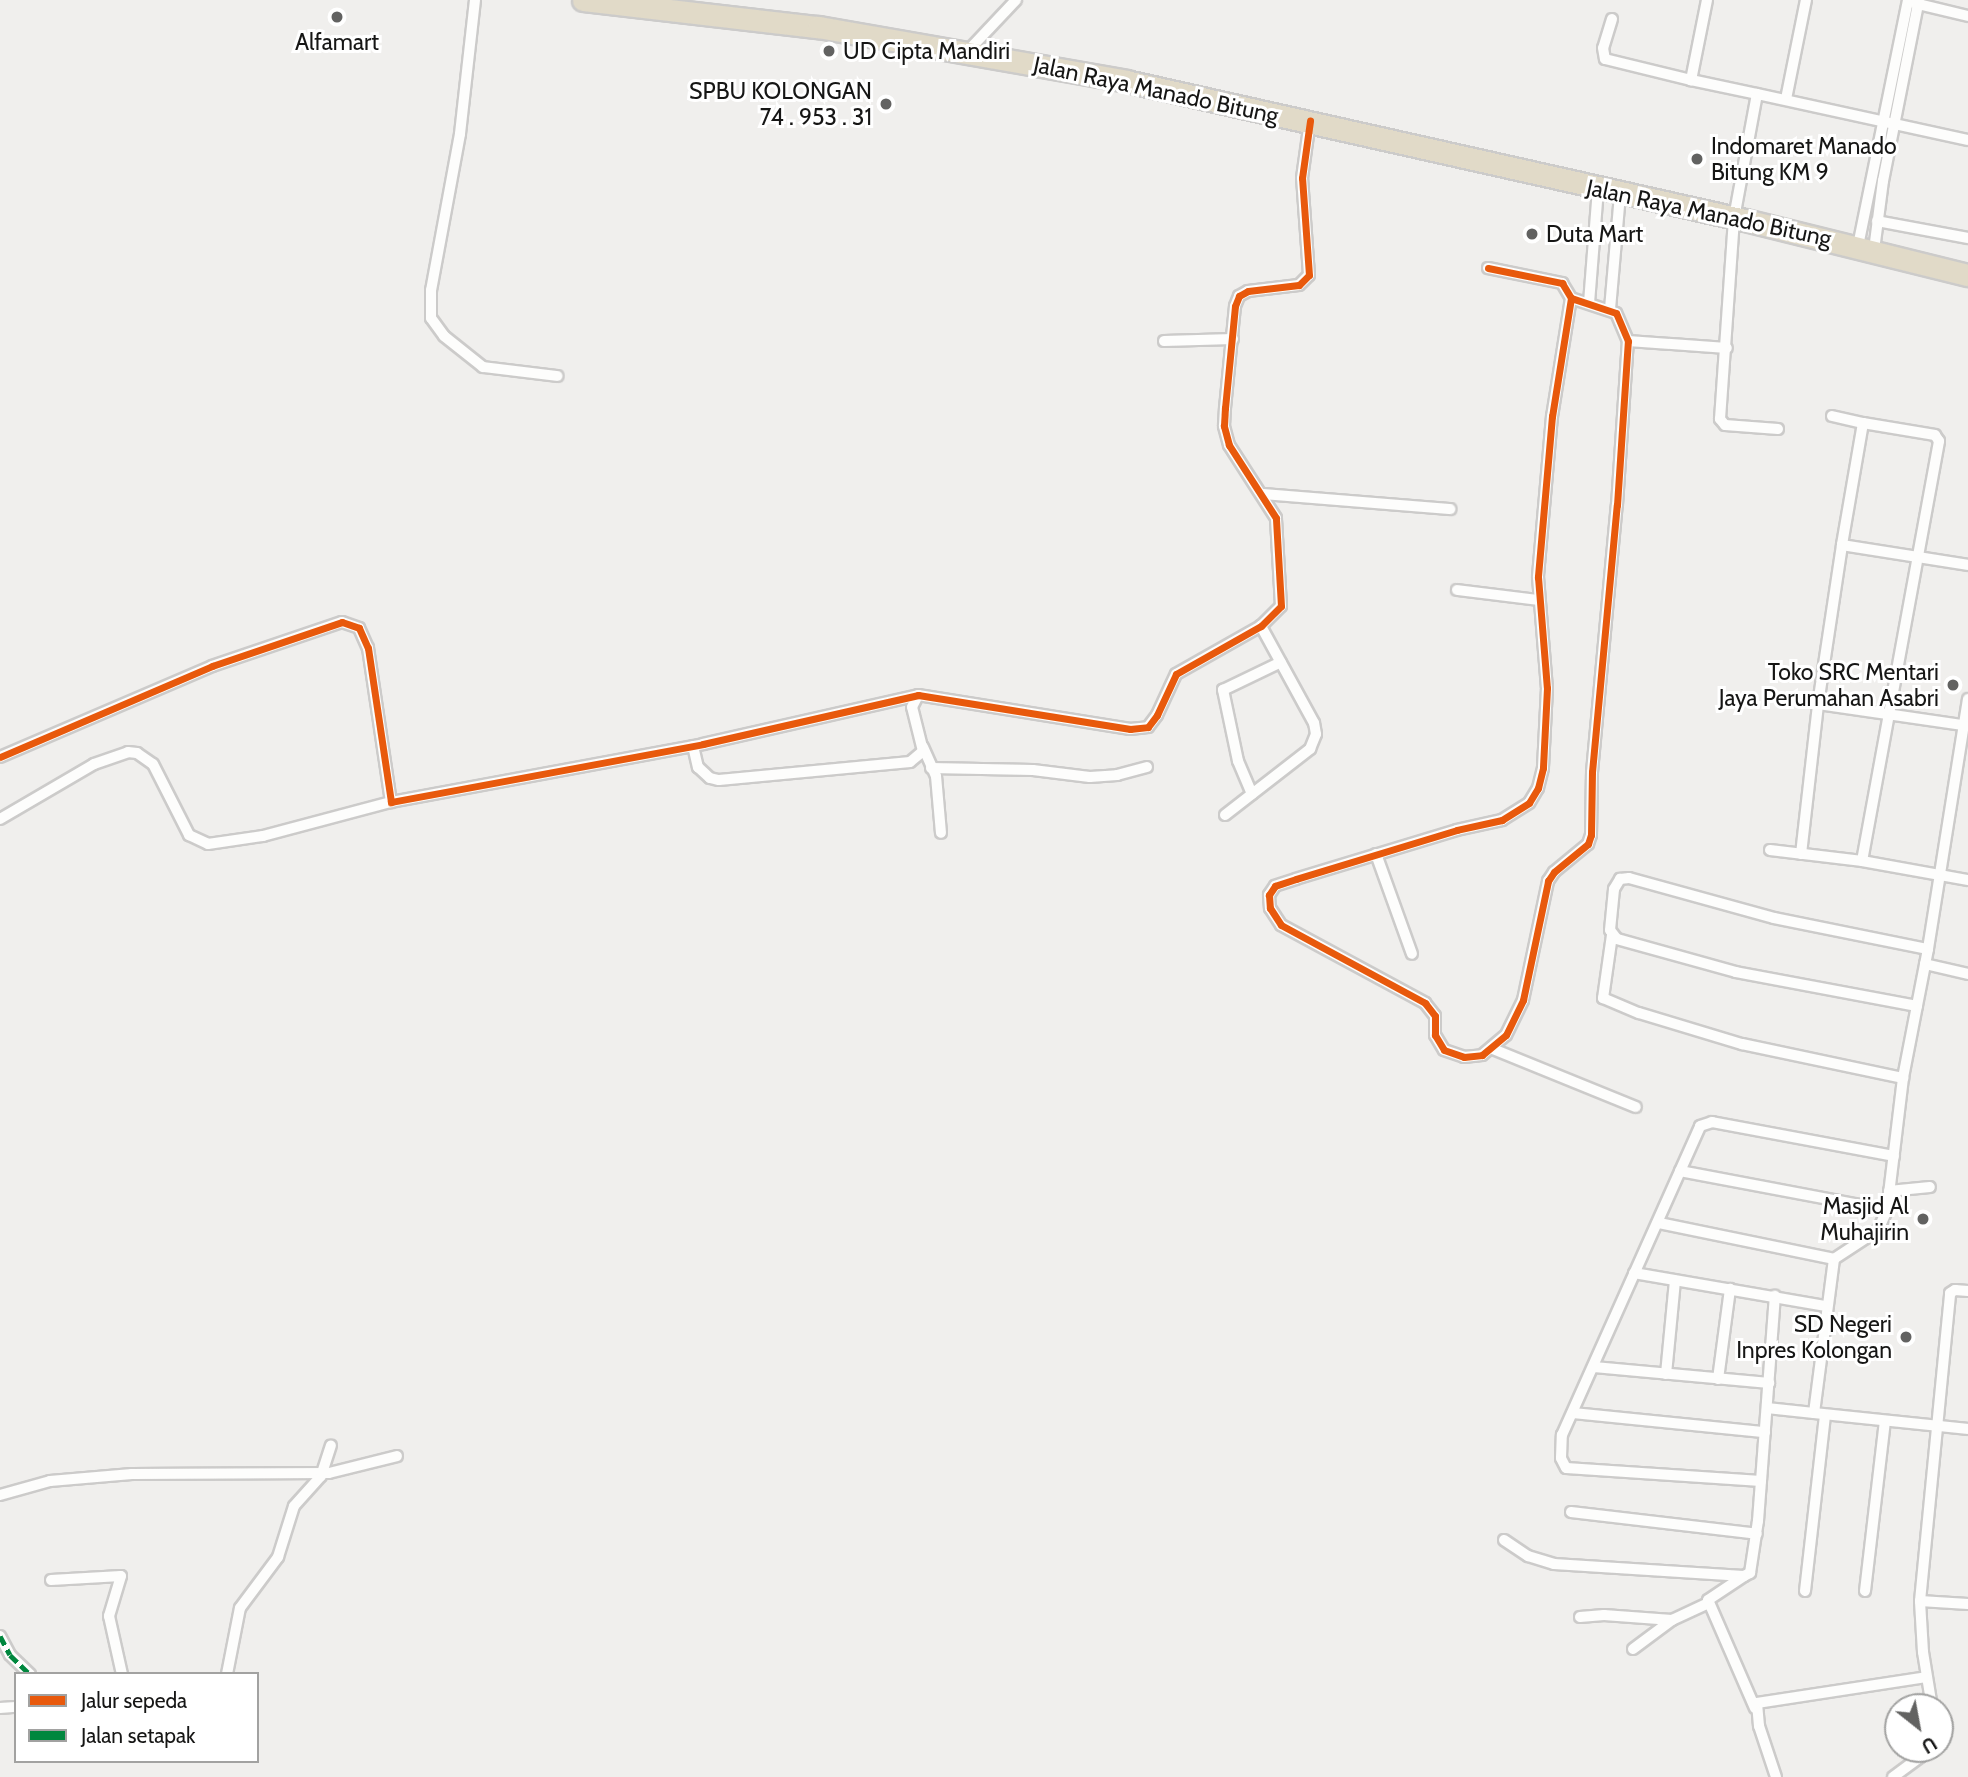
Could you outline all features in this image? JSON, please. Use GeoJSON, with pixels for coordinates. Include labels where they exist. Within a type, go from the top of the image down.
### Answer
{"type":"FeatureCollection","features":[{"type":"Feature","properties":{"kind":"highway","name":"Jalan Raya Manado Bitung"},"geometry":{"type":"LineString","coordinates":[[583,0],[635,3],[818,27],[1113,79],[1310,121],[1598,189],[1866,248],[1968,275]]}},
{"type":"Feature","properties":{"kind":"street"},"geometry":{"type":"LineString","coordinates":[[475,0],[460,134],[431,290],[430,318],[444,336],[483,367],[556,376]]}},
{"type":"Feature","properties":{"kind":"street"},"geometry":{"type":"LineString","coordinates":[[966,53],[1016,0]]}},
{"type":"Feature","properties":{"kind":"street"},"geometry":{"type":"LineString","coordinates":[[1691,80],[1707,0]]}},
{"type":"Feature","properties":{"kind":"street"},"geometry":{"type":"LineString","coordinates":[[1786,99],[1806,0]]}},
{"type":"Feature","properties":{"kind":"street"},"geometry":{"type":"LineString","coordinates":[[1866,248],[1913,1],[1968,16]]}},
{"type":"Feature","properties":{"kind":"street"},"geometry":{"type":"LineString","coordinates":[[1612,19],[1603,48],[1605,59],[1968,140]]}},
{"type":"Feature","properties":{"kind":"street"},"geometry":{"type":"LineString","coordinates":[[1757,94],[1734,218],[1722,424],[1778,429]]}},
{"type":"Feature","properties":{"kind":"street"},"geometry":{"type":"LineString","coordinates":[[0,819],[94,764],[128,752],[137,753],[153,764],[192,839],[200,843],[218,844],[263,836],[391,802],[693,746],[918,695],[1142,729],[1153,722],[1176,674],[1261,626],[1278,611],[1282,596],[1276,518],[1229,444],[1225,431],[1235,306],[1242,294],[1299,285],[1309,275],[1302,178],[1310,121]]}},
{"type":"Feature","properties":{"kind":"street"},"geometry":{"type":"LineString","coordinates":[[1866,248],[1877,221],[1890,122]]}},
{"type":"Feature","properties":{"kind":"street"},"geometry":{"type":"LineString","coordinates":[[1588,303],[1598,189]]}},
{"type":"Feature","properties":{"kind":"street"},"geometry":{"type":"LineString","coordinates":[[1609,309],[1620,194]]}},
{"type":"Feature","properties":{"kind":"street"},"geometry":{"type":"LineString","coordinates":[[1877,221],[1968,238]]}},
{"type":"Feature","properties":{"kind":"street"},"geometry":{"type":"LineString","coordinates":[[1488,268],[1562,283],[1572,298],[1616,313],[1628,341],[1617,505],[1592,772],[1591,835],[1581,850],[1554,872],[1548,881],[1523,1000],[1506,1035],[1493,1049],[1472,1057],[1444,1050],[1435,1035],[1435,1016],[1426,1003],[1281,925],[1273,915],[1269,895],[1275,887],[1376,854],[1457,830],[1503,820],[1529,803],[1538,788],[1543,768],[1547,717],[1545,645],[1538,600],[1552,416],[1572,298]]}},
{"type":"Feature","properties":{"kind":"street"},"geometry":{"type":"LineString","coordinates":[[1164,341],[1233,339]]}},
{"type":"Feature","properties":{"kind":"street"},"geometry":{"type":"LineString","coordinates":[[1628,341],[1727,348]]}},
{"type":"Feature","properties":{"kind":"street"},"geometry":{"type":"LineString","coordinates":[[1832,416],[1934,435],[1939,439],[1863,861]]}},
{"type":"Feature","properties":{"kind":"street"},"geometry":{"type":"LineString","coordinates":[[1801,854],[1818,704],[1863,423]]}},
{"type":"Feature","properties":{"kind":"street"},"geometry":{"type":"LineString","coordinates":[[1262,494],[1450,509]]}},
{"type":"Feature","properties":{"kind":"street"},"geometry":{"type":"LineString","coordinates":[[1842,545],[1968,565]]}},
{"type":"Feature","properties":{"kind":"street"},"geometry":{"type":"LineString","coordinates":[[1457,590],[1538,600]]}},
{"type":"Feature","properties":{"kind":"street"},"geometry":{"type":"LineString","coordinates":[[0,757],[212,666],[335,623],[349,622],[363,633],[371,658],[391,802]]}},
{"type":"Feature","properties":{"kind":"street"},"geometry":{"type":"LineString","coordinates":[[1225,815],[1310,749],[1316,734],[1314,723],[1261,626]]}},
{"type":"Feature","properties":{"kind":"street"},"geometry":{"type":"LineString","coordinates":[[1252,794],[1238,761],[1223,690],[1281,662]]}},
{"type":"Feature","properties":{"kind":"street"},"geometry":{"type":"LineString","coordinates":[[918,695],[912,707],[923,747],[936,776],[941,833]]}},
{"type":"Feature","properties":{"kind":"street"},"geometry":{"type":"LineString","coordinates":[[1659,1223],[1833,1259],[1878,1230],[1887,1210],[1903,1078],[1926,964],[1966,726],[1968,699]]}},
{"type":"Feature","properties":{"kind":"street"},"geometry":{"type":"LineString","coordinates":[[1818,704],[1966,726]]}},
{"type":"Feature","properties":{"kind":"street"},"geometry":{"type":"LineString","coordinates":[[693,746],[698,766],[710,778],[719,780],[911,762],[922,754],[923,747]]}},
{"type":"Feature","properties":{"kind":"street"},"geometry":{"type":"LineString","coordinates":[[931,768],[1033,770],[1090,777],[1117,775],[1147,767]]}},
{"type":"Feature","properties":{"kind":"street"},"geometry":{"type":"LineString","coordinates":[[1770,850],[1863,861],[1968,880]]}},
{"type":"Feature","properties":{"kind":"street"},"geometry":{"type":"LineString","coordinates":[[1376,854],[1412,954]]}},
{"type":"Feature","properties":{"kind":"street"},"geometry":{"type":"LineString","coordinates":[[1903,1078],[1742,1044],[1639,1013],[1603,998],[1612,935],[1610,925],[1614,889],[1624,877],[1774,918],[1928,949]]}},
{"type":"Feature","properties":{"kind":"street"},"geometry":{"type":"LineString","coordinates":[[1612,935],[1682,959],[1736,972],[1917,1006]]}},
{"type":"Feature","properties":{"kind":"street"},"geometry":{"type":"LineString","coordinates":[[1926,964],[1968,974]]}},
{"type":"Feature","properties":{"kind":"street"},"geometry":{"type":"LineString","coordinates":[[1493,1049],[1636,1107]]}},
{"type":"Feature","properties":{"kind":"street"},"geometry":{"type":"LineString","coordinates":[[1761,1480],[1566,1468],[1561,1458],[1562,1435],[1659,1223],[1696,1130],[1708,1122],[1894,1156]]}},
{"type":"Feature","properties":{"kind":"street"},"geometry":{"type":"LineString","coordinates":[[1680,1171],[1887,1210]]}},
{"type":"Feature","properties":{"kind":"street"},"geometry":{"type":"LineString","coordinates":[[1889,1191],[1930,1187]]}},
{"type":"Feature","properties":{"kind":"street"},"geometry":{"type":"LineString","coordinates":[[1805,1591],[1826,1306],[1833,1259]]}},
{"type":"Feature","properties":{"kind":"street"},"geometry":{"type":"LineString","coordinates":[[1634,1273],[1826,1306]]}},
{"type":"Feature","properties":{"kind":"street"},"geometry":{"type":"LineString","coordinates":[[1666,1374],[1675,1280]]}},
{"type":"Feature","properties":{"kind":"street"},"geometry":{"type":"LineString","coordinates":[[1718,1379],[1730,1289]]}},
{"type":"Feature","properties":{"kind":"street"},"geometry":{"type":"LineString","coordinates":[[1929,1693],[1920,1601],[1940,1426],[1950,1293],[1955,1290],[1968,1291]]}},
{"type":"Feature","properties":{"kind":"street"},"geometry":{"type":"LineString","coordinates":[[1775,1297],[1757,1534],[1751,1571],[1710,1597],[1708,1603],[1755,1708],[1776,1777]]}},
{"type":"Feature","properties":{"kind":"street"},"geometry":{"type":"LineString","coordinates":[[1594,1367],[1769,1384]]}},
{"type":"Feature","properties":{"kind":"street"},"geometry":{"type":"LineString","coordinates":[[1767,1408],[1968,1429]]}},
{"type":"Feature","properties":{"kind":"street"},"geometry":{"type":"LineString","coordinates":[[1573,1413],[1765,1433]]}},
{"type":"Feature","properties":{"kind":"street"},"geometry":{"type":"LineString","coordinates":[[1865,1591],[1885,1422]]}},
{"type":"Feature","properties":{"kind":"street"},"geometry":{"type":"LineString","coordinates":[[227,1672],[240,1608],[278,1557],[297,1501],[323,1474],[331,1446]]}},
{"type":"Feature","properties":{"kind":"street"},"geometry":{"type":"LineString","coordinates":[[0,1495],[50,1481],[132,1474],[323,1474],[397,1456]]}},
{"type":"Feature","properties":{"kind":"street"},"geometry":{"type":"LineString","coordinates":[[1571,1512],[1757,1534]]}},
{"type":"Feature","properties":{"kind":"street"},"geometry":{"type":"LineString","coordinates":[[1504,1540],[1528,1556],[1554,1564],[1744,1576]]}},
{"type":"Feature","properties":{"kind":"street"},"geometry":{"type":"LineString","coordinates":[[51,1580],[121,1576],[109,1616],[122,1672]]}},
{"type":"Feature","properties":{"kind":"street"},"geometry":{"type":"LineString","coordinates":[[1920,1601],[1968,1604]]}},
{"type":"Feature","properties":{"kind":"street"},"geometry":{"type":"LineString","coordinates":[[1633,1649],[1672,1620],[1708,1603]]}},
{"type":"Feature","properties":{"kind":"street"},"geometry":{"type":"LineString","coordinates":[[1580,1617],[1604,1615],[1672,1620]]}},
{"type":"Feature","properties":{"kind":"street"},"geometry":{"type":"LineString","coordinates":[[0,1636],[10,1655],[28,1672]]}},
{"type":"Feature","properties":{"kind":"street"},"geometry":{"type":"LineString","coordinates":[[1755,1708],[1763,1701],[1926,1677]]}},
{"type":"Feature","properties":{"kind":"street"},"geometry":{"type":"LineString","coordinates":[[1893,1777],[1912,1763]]}},
{"type":"Feature","properties":{"kind":"marked path"},"geometry":{"type":"LineString","coordinates":[[0,1636],[10,1655],[28,1672]]}},
{"type":"Feature","properties":{"kind":"cycle path"},"geometry":{"type":"LineString","coordinates":[[0,757],[212,666],[342,622],[359,628],[368,648],[391,802],[703,744],[918,695],[1130,729],[1148,727],[1157,715],[1176,674],[1261,626],[1281,606],[1276,518],[1229,445],[1224,426],[1225,408],[1235,306],[1239,296],[1248,291],[1299,285],[1309,275],[1302,178],[1310,121]]}},
{"type":"Feature","properties":{"kind":"cycle path"},"geometry":{"type":"LineString","coordinates":[[1488,268],[1562,283],[1571,298],[1552,416],[1538,577],[1547,688],[1543,768],[1538,788],[1529,803],[1502,820],[1457,830],[1296,879],[1275,886],[1269,895],[1270,908],[1281,925],[1425,1003],[1435,1016],[1435,1035],[1444,1050],[1464,1057],[1482,1055],[1506,1035],[1523,1000],[1548,881],[1554,872],[1588,844],[1591,835],[1592,772],[1617,505],[1628,341],[1616,313],[1571,298]]}},
{"type":"Feature","properties":{"kind":"place","name":"Alfamart"},"geometry":{"type":"Point","coordinates":[337,17]}},
{"type":"Feature","properties":{"kind":"place","name":"UD Cipta Mandiri"},"geometry":{"type":"Point","coordinates":[829,51]}},
{"type":"Feature","properties":{"kind":"place","name":"SPBU KOLONGAN 74 . 953 . 31"},"geometry":{"type":"Point","coordinates":[886,104]}},
{"type":"Feature","properties":{"kind":"place","name":"Indomaret Manado Bitung KM 9"},"geometry":{"type":"Point","coordinates":[1697,159]}},
{"type":"Feature","properties":{"kind":"place","name":"Duta Mart"},"geometry":{"type":"Point","coordinates":[1532,234]}},
{"type":"Feature","properties":{"kind":"place","name":"Toko SRC Mentari Jaya Perumahan Asabri"},"geometry":{"type":"Point","coordinates":[1953,685]}},
{"type":"Feature","properties":{"kind":"place","name":"Masjid Al Muhajirin"},"geometry":{"type":"Point","coordinates":[1923,1219]}},
{"type":"Feature","properties":{"kind":"place","name":"SD Negeri Inpres Kolongan"},"geometry":{"type":"Point","coordinates":[1906,1337]}}]}
